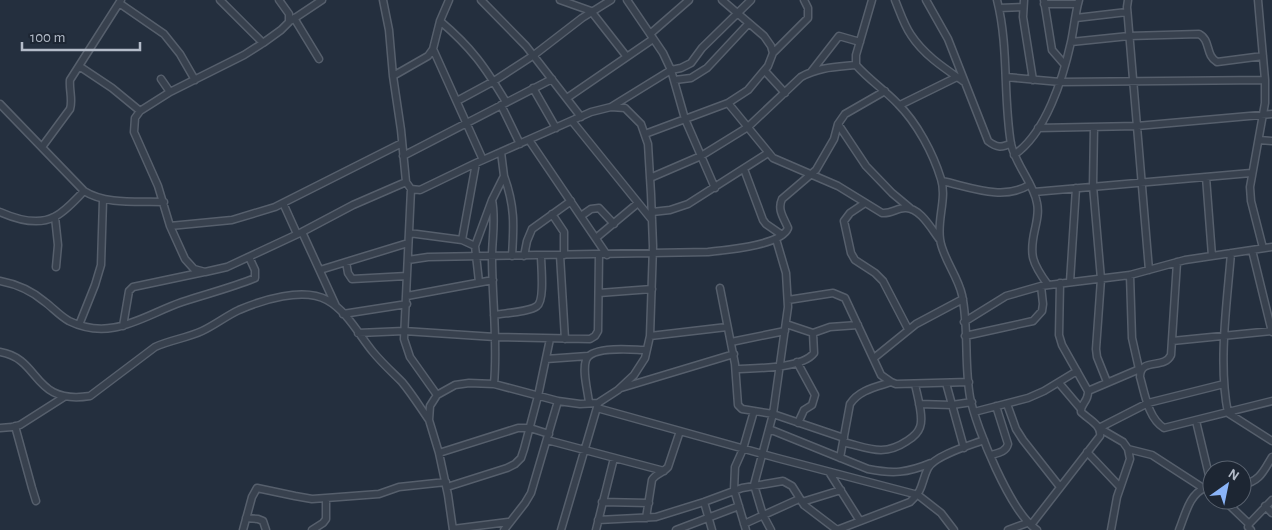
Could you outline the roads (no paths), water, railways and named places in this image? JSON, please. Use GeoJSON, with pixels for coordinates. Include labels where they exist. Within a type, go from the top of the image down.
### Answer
{"type":"FeatureCollection","features":[{"type":"Feature","properties":{"kind":"street"},"geometry":{"type":"LineString","coordinates":[[220,0],[263,43]]}},
{"type":"Feature","properties":{"kind":"street"},"geometry":{"type":"LineString","coordinates":[[279,0],[319,58]]}},
{"type":"Feature","properties":{"kind":"street"},"geometry":{"type":"LineString","coordinates":[[205,272],[194,269],[185,259],[170,226],[164,202],[134,132],[135,118],[140,111],[170,92],[263,43],[292,20],[322,0]]}},
{"type":"Feature","properties":{"kind":"street"},"geometry":{"type":"LineString","coordinates":[[383,0],[389,30],[406,182],[411,189],[404,331],[406,347],[410,357],[437,395]]}},
{"type":"Feature","properties":{"kind":"street"},"geometry":{"type":"LineString","coordinates":[[393,76],[428,56],[434,49],[440,21],[449,0]]}},
{"type":"Feature","properties":{"kind":"street"},"geometry":{"type":"LineString","coordinates":[[482,0],[534,55],[581,117]]}},
{"type":"Feature","properties":{"kind":"street"},"geometry":{"type":"LineString","coordinates":[[560,0],[591,11],[627,57]]}},
{"type":"Feature","properties":{"kind":"street"},"geometry":{"type":"LineString","coordinates":[[457,101],[494,81],[534,55],[591,11],[612,0]]}},
{"type":"Feature","properties":{"kind":"street"},"geometry":{"type":"LineString","coordinates":[[627,0],[663,53],[671,70],[685,119],[715,188]]}},
{"type":"Feature","properties":{"kind":"street"},"geometry":{"type":"LineString","coordinates":[[567,98],[627,57],[652,37],[689,0]]}},
{"type":"Feature","properties":{"kind":"street"},"geometry":{"type":"LineString","coordinates":[[411,189],[420,190],[581,117],[611,107],[671,70],[691,63],[702,48],[751,0]]}},
{"type":"Feature","properties":{"kind":"street"},"geometry":{"type":"LineString","coordinates":[[645,134],[728,103],[748,90],[771,60],[773,53],[808,18],[808,8],[804,0]]}},
{"type":"Feature","properties":{"kind":"street"},"geometry":{"type":"LineString","coordinates":[[872,0],[856,55],[856,66],[900,105],[923,139],[942,180],[943,196],[940,240]]}},
{"type":"Feature","properties":{"kind":"street"},"geometry":{"type":"LineString","coordinates":[[895,0],[907,27],[916,41],[937,62],[964,81]]}},
{"type":"Feature","properties":{"kind":"street"},"geometry":{"type":"LineString","coordinates":[[926,0],[946,34],[988,142],[999,147],[1011,143]]}},
{"type":"Feature","properties":{"kind":"street"},"geometry":{"type":"LineString","coordinates":[[997,0],[1002,25],[1011,143],[1014,155],[1034,192],[1038,211],[1031,253],[1038,271],[1048,285]]}},
{"type":"Feature","properties":{"kind":"street"},"geometry":{"type":"LineString","coordinates":[[1128,0],[1127,12],[1150,270]]}},
{"type":"Feature","properties":{"kind":"street"},"geometry":{"type":"LineString","coordinates":[[1258,0],[1265,80],[1263,114],[1250,187],[1251,201],[1263,248]]}},
{"type":"Feature","properties":{"kind":"street"},"geometry":{"type":"LineString","coordinates":[[42,146],[70,109],[72,104],[70,80],[120,1],[164,34],[180,54],[195,80]]}},
{"type":"Feature","properties":{"kind":"street"},"geometry":{"type":"LineString","coordinates":[[726,1],[764,36],[771,46],[773,53]]}},
{"type":"Feature","properties":{"kind":"street"},"geometry":{"type":"LineString","coordinates":[[1014,155],[1024,148],[1038,128],[1060,82],[1065,65],[1071,42],[1079,2],[1044,2],[1052,50],[1065,65]]}},
{"type":"Feature","properties":{"kind":"street"},"geometry":{"type":"LineString","coordinates":[[999,8],[1024,3],[1033,80]]}},
{"type":"Feature","properties":{"kind":"street"},"geometry":{"type":"LineString","coordinates":[[1076,18],[1127,12]]}},
{"type":"Feature","properties":{"kind":"street"},"geometry":{"type":"LineString","coordinates":[[440,21],[470,48],[494,81],[520,144]]}},
{"type":"Feature","properties":{"kind":"street"},"geometry":{"type":"LineString","coordinates":[[675,80],[691,78],[707,68],[749,23]]}},
{"type":"Feature","properties":{"kind":"street"},"geometry":{"type":"LineString","coordinates":[[1071,42],[1130,36],[1199,34],[1206,40],[1209,55],[1217,62],[1263,56]]}},
{"type":"Feature","properties":{"kind":"street"},"geometry":{"type":"LineString","coordinates":[[811,72],[839,36],[860,42]]}},
{"type":"Feature","properties":{"kind":"street"},"geometry":{"type":"LineString","coordinates":[[434,49],[467,122],[480,162],[462,240]]}},
{"type":"Feature","properties":{"kind":"street"},"geometry":{"type":"LineString","coordinates":[[79,66],[112,88],[140,111]]}},
{"type":"Feature","properties":{"kind":"street"},"geometry":{"type":"LineString","coordinates":[[650,178],[701,156],[748,127],[801,77],[821,68],[856,66]]}},
{"type":"Feature","properties":{"kind":"street"},"geometry":{"type":"LineString","coordinates":[[764,70],[785,93]]}},
{"type":"Feature","properties":{"kind":"street"},"geometry":{"type":"LineString","coordinates":[[900,105],[957,77]]}},
{"type":"Feature","properties":{"kind":"street"},"geometry":{"type":"LineString","coordinates":[[1006,77],[1060,82],[1265,80]]}},
{"type":"Feature","properties":{"kind":"street"},"geometry":{"type":"LineString","coordinates":[[161,79],[170,92]]}},
{"type":"Feature","properties":{"kind":"street"},"geometry":{"type":"LineString","coordinates":[[403,156],[552,79]]}},
{"type":"Feature","properties":{"kind":"street"},"geometry":{"type":"LineString","coordinates":[[533,88],[556,128]]}},
{"type":"Feature","properties":{"kind":"street"},"geometry":{"type":"LineString","coordinates":[[408,260],[428,257],[652,254],[728,250],[779,237],[788,228],[780,211],[779,205],[782,199],[811,175],[821,163],[834,139],[838,124],[846,114],[885,92]]}},
{"type":"Feature","properties":{"kind":"street"},"geometry":{"type":"LineString","coordinates":[[728,103],[768,154],[778,161],[838,186],[882,213],[888,214],[901,208],[911,208]]}},
{"type":"Feature","properties":{"kind":"street"},"geometry":{"type":"LineString","coordinates":[[0,104],[84,191],[92,196],[103,200],[164,202]]}},
{"type":"Feature","properties":{"kind":"street"},"geometry":{"type":"LineString","coordinates":[[561,530],[598,405],[634,375],[644,358],[650,336],[652,212],[648,144],[641,124],[625,108],[611,107]]}},
{"type":"Feature","properties":{"kind":"street"},"geometry":{"type":"LineString","coordinates":[[1038,128],[1137,126],[1272,114]]}},
{"type":"Feature","properties":{"kind":"street"},"geometry":{"type":"LineString","coordinates":[[572,121],[652,220]]}},
{"type":"Feature","properties":{"kind":"street"},"geometry":{"type":"LineString","coordinates":[[838,124],[873,174],[920,215],[940,240],[956,277],[962,299],[969,382],[974,412],[984,440],[1012,501],[1029,524],[1037,530]]}},
{"type":"Feature","properties":{"kind":"street"},"geometry":{"type":"LineString","coordinates":[[1094,127],[1093,186],[1100,279],[1096,349],[1097,357],[1107,382]]}},
{"type":"Feature","properties":{"kind":"street"},"geometry":{"type":"LineString","coordinates":[[834,139],[845,134]]}},
{"type":"Feature","properties":{"kind":"street"},"geometry":{"type":"LineString","coordinates":[[529,140],[607,255]]}},
{"type":"Feature","properties":{"kind":"street"},"geometry":{"type":"LineString","coordinates":[[1259,140],[1272,141]]}},
{"type":"Feature","properties":{"kind":"street"},"geometry":{"type":"LineString","coordinates":[[170,226],[232,220],[283,203],[402,143]]}},
{"type":"Feature","properties":{"kind":"street"},"geometry":{"type":"LineString","coordinates":[[501,152],[504,176],[510,193],[513,211],[512,256]]}},
{"type":"Feature","properties":{"kind":"street"},"geometry":{"type":"LineString","coordinates":[[652,212],[680,207],[699,198],[768,154]]}},
{"type":"Feature","properties":{"kind":"street"},"geometry":{"type":"LineString","coordinates":[[744,169],[763,220],[779,237],[786,273],[788,300],[773,414],[754,485],[763,515],[771,530]]}},
{"type":"Feature","properties":{"kind":"street"},"geometry":{"type":"LineString","coordinates":[[1034,192],[1251,174]]}},
{"type":"Feature","properties":{"kind":"street"},"geometry":{"type":"LineString","coordinates":[[479,282],[475,246],[492,200],[504,176]]}},
{"type":"Feature","properties":{"kind":"street"},"geometry":{"type":"LineString","coordinates":[[1206,177],[1212,256]]}},
{"type":"Feature","properties":{"kind":"street"},"geometry":{"type":"LineString","coordinates":[[942,180],[985,191],[1002,193],[1022,189],[1029,185]]}},
{"type":"Feature","properties":{"kind":"street"},"geometry":{"type":"LineString","coordinates":[[123,326],[129,291],[133,287],[227,267],[353,205],[406,182]]}},
{"type":"Feature","properties":{"kind":"street"},"geometry":{"type":"LineString","coordinates":[[1070,282],[1076,188]]}},
{"type":"Feature","properties":{"kind":"street"},"geometry":{"type":"LineString","coordinates":[[0,212],[13,217],[34,221],[48,220],[55,217],[84,191]]}},
{"type":"Feature","properties":{"kind":"street"},"geometry":{"type":"LineString","coordinates":[[79,325],[99,274],[103,200]]}},
{"type":"Feature","properties":{"kind":"street"},"geometry":{"type":"LineString","coordinates":[[492,200],[495,220],[492,256],[496,361],[494,384]]}},
{"type":"Feature","properties":{"kind":"street"},"geometry":{"type":"LineString","coordinates":[[524,256],[532,229],[571,202]]}},
{"type":"Feature","properties":{"kind":"street"},"geometry":{"type":"LineString","coordinates":[[283,203],[320,270],[338,308]]}},
{"type":"Feature","properties":{"kind":"street"},"geometry":{"type":"LineString","coordinates":[[596,238],[638,203]]}},
{"type":"Feature","properties":{"kind":"street"},"geometry":{"type":"LineString","coordinates":[[865,203],[850,213],[844,221],[851,253],[855,260],[875,273],[883,281],[908,329]]}},
{"type":"Feature","properties":{"kind":"street"},"geometry":{"type":"LineString","coordinates":[[581,216],[591,209],[599,208],[614,224]]}},
{"type":"Feature","properties":{"kind":"street"},"geometry":{"type":"LineString","coordinates":[[552,214],[564,232],[562,255],[566,339]]}},
{"type":"Feature","properties":{"kind":"street"},"geometry":{"type":"LineString","coordinates":[[55,217],[58,245],[56,267]]}},
{"type":"Feature","properties":{"kind":"street"},"geometry":{"type":"LineString","coordinates":[[409,233],[462,240],[475,246]]}},
{"type":"Feature","properties":{"kind":"street"},"geometry":{"type":"LineString","coordinates":[[320,270],[408,242]]}},
{"type":"Feature","properties":{"kind":"street"},"geometry":{"type":"LineString","coordinates":[[964,322],[1006,296],[1041,286],[1130,275],[1177,262],[1272,247]]}},
{"type":"Feature","properties":{"kind":"street"},"geometry":{"type":"LineString","coordinates":[[1172,341],[1272,331],[1252,250]]}},
{"type":"Feature","properties":{"kind":"street"},"geometry":{"type":"LineString","coordinates":[[1231,253],[1225,336],[1224,384],[1228,413],[1272,441]]}},
{"type":"Feature","properties":{"kind":"street"},"geometry":{"type":"LineString","coordinates":[[358,333],[404,331],[495,337],[590,339],[598,331],[599,255]]}},
{"type":"Feature","properties":{"kind":"street"},"geometry":{"type":"LineString","coordinates":[[494,315],[537,306],[542,293],[541,256]]}},
{"type":"Feature","properties":{"kind":"street"},"geometry":{"type":"LineString","coordinates":[[0,281],[23,288],[36,295],[59,314],[79,325],[94,328],[123,326],[173,305],[255,278],[255,270],[249,257]]}},
{"type":"Feature","properties":{"kind":"street"},"geometry":{"type":"LineString","coordinates":[[346,262],[348,273],[352,279],[407,276]]}},
{"type":"Feature","properties":{"kind":"street"},"geometry":{"type":"LineString","coordinates":[[1088,390],[1141,368],[1168,361],[1171,355],[1177,262]]}},
{"type":"Feature","properties":{"kind":"street"},"geometry":{"type":"LineString","coordinates":[[1130,275],[1132,338],[1141,368],[1140,377],[1156,423],[1164,428],[1272,401]]}},
{"type":"Feature","properties":{"kind":"street"},"geometry":{"type":"LineString","coordinates":[[407,296],[493,280]]}},
{"type":"Feature","properties":{"kind":"street"},"geometry":{"type":"LineString","coordinates":[[1060,283],[1059,335],[1062,345],[1088,390],[1087,401],[1081,409]]}},
{"type":"Feature","properties":{"kind":"street"},"geometry":{"type":"LineString","coordinates":[[965,336],[1033,320],[1042,311],[1041,286]]}},
{"type":"Feature","properties":{"kind":"street"},"geometry":{"type":"LineString","coordinates":[[720,288],[734,354],[738,405],[742,409],[773,414],[844,440],[879,451],[889,451],[898,448],[912,438],[920,427],[921,420],[915,384]]}},
{"type":"Feature","properties":{"kind":"street"},"geometry":{"type":"LineString","coordinates":[[599,292],[652,289]]}},
{"type":"Feature","properties":{"kind":"street"},"geometry":{"type":"LineString","coordinates":[[788,300],[834,293],[844,298],[882,375],[891,382]]}},
{"type":"Feature","properties":{"kind":"street"},"geometry":{"type":"LineString","coordinates":[[0,352],[12,355],[18,359],[46,388],[60,396],[80,398],[90,396],[155,348],[167,342],[202,331],[252,305],[302,294],[327,300],[338,308],[382,363],[410,392],[429,420],[446,485],[453,530],[508,522]]}},
{"type":"Feature","properties":{"kind":"street"},"geometry":{"type":"LineString","coordinates":[[874,358],[908,329],[962,299]]}},
{"type":"Feature","properties":{"kind":"street"},"geometry":{"type":"LineString","coordinates":[[343,314],[406,304]]}},
{"type":"Feature","properties":{"kind":"street"},"geometry":{"type":"LineString","coordinates":[[731,342],[785,328],[813,333],[830,327],[858,325]]}},
{"type":"Feature","properties":{"kind":"street"},"geometry":{"type":"LineString","coordinates":[[650,336],[727,327]]}},
{"type":"Feature","properties":{"kind":"street"},"geometry":{"type":"LineString","coordinates":[[736,369],[780,367],[809,358],[814,353],[813,333]]}},
{"type":"Feature","properties":{"kind":"street"},"geometry":{"type":"LineString","coordinates":[[243,530],[252,497],[257,488],[295,496],[326,498],[379,494],[399,487],[446,485],[496,472],[515,464],[521,458],[530,428],[550,339]]}},
{"type":"Feature","properties":{"kind":"street"},"geometry":{"type":"LineString","coordinates":[[546,359],[588,356],[600,350],[646,350]]}},
{"type":"Feature","properties":{"kind":"street"},"geometry":{"type":"LineString","coordinates":[[618,390],[734,354]]}},
{"type":"Feature","properties":{"kind":"street"},"geometry":{"type":"LineString","coordinates":[[588,356],[585,369],[589,403]]}},
{"type":"Feature","properties":{"kind":"street"},"geometry":{"type":"LineString","coordinates":[[797,362],[815,395],[812,404],[804,410],[798,423]]}},
{"type":"Feature","properties":{"kind":"street"},"geometry":{"type":"LineString","coordinates":[[974,412],[1007,404],[1036,394],[1077,371]]}},
{"type":"Feature","properties":{"kind":"street"},"geometry":{"type":"LineString","coordinates":[[840,458],[850,404],[854,398],[865,391],[891,382],[915,384],[969,382]]}},
{"type":"Feature","properties":{"kind":"street"},"geometry":{"type":"LineString","coordinates":[[429,420],[430,406],[437,395],[455,385],[469,383],[494,384],[558,401],[589,403],[743,449],[918,495],[941,513],[954,530]]}},
{"type":"Feature","properties":{"kind":"street"},"geometry":{"type":"LineString","coordinates":[[946,383],[964,448]]}},
{"type":"Feature","properties":{"kind":"street"},"geometry":{"type":"LineString","coordinates":[[1058,383],[1081,409],[1081,412],[1099,428],[1123,442],[1128,449],[1130,459],[1114,508],[1111,530]]}},
{"type":"Feature","properties":{"kind":"street"},"geometry":{"type":"LineString","coordinates":[[1099,428],[1148,402],[1224,384]]}},
{"type":"Feature","properties":{"kind":"street"},"geometry":{"type":"LineString","coordinates":[[0,428],[15,426],[64,397]]}},
{"type":"Feature","properties":{"kind":"street"},"geometry":{"type":"LineString","coordinates":[[504,530],[508,522],[526,503],[531,493],[558,401]]}},
{"type":"Feature","properties":{"kind":"street"},"geometry":{"type":"LineString","coordinates":[[919,404],[952,405],[972,402]]}},
{"type":"Feature","properties":{"kind":"street"},"geometry":{"type":"LineString","coordinates":[[1007,404],[1016,429],[1023,440],[1060,487]]}},
{"type":"Feature","properties":{"kind":"street"},"geometry":{"type":"LineString","coordinates":[[991,456],[1003,451],[1007,448],[1008,444],[996,406]]}},
{"type":"Feature","properties":{"kind":"street"},"geometry":{"type":"LineString","coordinates":[[754,411],[743,449],[735,467],[734,490],[745,527],[763,515],[800,500],[841,490]]}},
{"type":"Feature","properties":{"kind":"street"},"geometry":{"type":"LineString","coordinates":[[1196,421],[1205,460]]}},
{"type":"Feature","properties":{"kind":"street"},"geometry":{"type":"LineString","coordinates":[[15,426],[36,500]]}},
{"type":"Feature","properties":{"kind":"street"},"geometry":{"type":"LineString","coordinates":[[439,453],[508,430],[530,428],[548,437],[586,450],[664,471]]}},
{"type":"Feature","properties":{"kind":"street"},"geometry":{"type":"LineString","coordinates":[[1008,530],[1029,524],[1100,436],[1101,431],[1099,428]]}},
{"type":"Feature","properties":{"kind":"street"},"geometry":{"type":"LineString","coordinates":[[769,429],[868,469],[883,472],[905,472],[984,440]]}},
{"type":"Feature","properties":{"kind":"street"},"geometry":{"type":"LineString","coordinates":[[646,518],[652,480],[654,476],[664,471],[671,461],[680,431]]}},
{"type":"Feature","properties":{"kind":"street"},"geometry":{"type":"LineString","coordinates":[[1128,449],[1152,455],[1202,487]]}},
{"type":"Feature","properties":{"kind":"street"},"geometry":{"type":"LineString","coordinates":[[1087,452],[1120,487]]}},
{"type":"Feature","properties":{"kind":"street"},"geometry":{"type":"LineString","coordinates":[[1252,483],[1259,478],[1272,457]]}},
{"type":"Feature","properties":{"kind":"street"},"geometry":{"type":"LineString","coordinates":[[596,530],[614,458]]}},
{"type":"Feature","properties":{"kind":"street"},"geometry":{"type":"LineString","coordinates":[[598,520],[646,518],[669,514],[734,490],[783,481],[792,486],[800,500],[837,530],[857,525],[910,502],[918,495],[924,485],[928,468],[932,462]]}},
{"type":"Feature","properties":{"kind":"street"},"geometry":{"type":"LineString","coordinates":[[829,472],[841,490],[857,525]]}},
{"type":"Feature","properties":{"kind":"street"},"geometry":{"type":"LineString","coordinates":[[1179,530],[1192,498],[1196,492],[1202,489]]}},
{"type":"Feature","properties":{"kind":"street"},"geometry":{"type":"LineString","coordinates":[[312,530],[326,519],[326,498]]}},
{"type":"Feature","properties":{"kind":"street"},"geometry":{"type":"LineString","coordinates":[[1234,510],[1250,527],[1265,506],[1272,500]]}},
{"type":"Feature","properties":{"kind":"street"},"geometry":{"type":"LineString","coordinates":[[602,502],[649,502]]}},
{"type":"Feature","properties":{"kind":"street"},"geometry":{"type":"LineString","coordinates":[[704,502],[712,530]]}},
{"type":"Feature","properties":{"kind":"street"},"geometry":{"type":"LineString","coordinates":[[676,530],[739,506]]}},
{"type":"Feature","properties":{"kind":"street"},"geometry":{"type":"LineString","coordinates":[[1265,506],[1272,513]]}},
{"type":"Feature","properties":{"kind":"street"},"geometry":{"type":"LineString","coordinates":[[246,518],[263,521],[266,530]]}}]}
